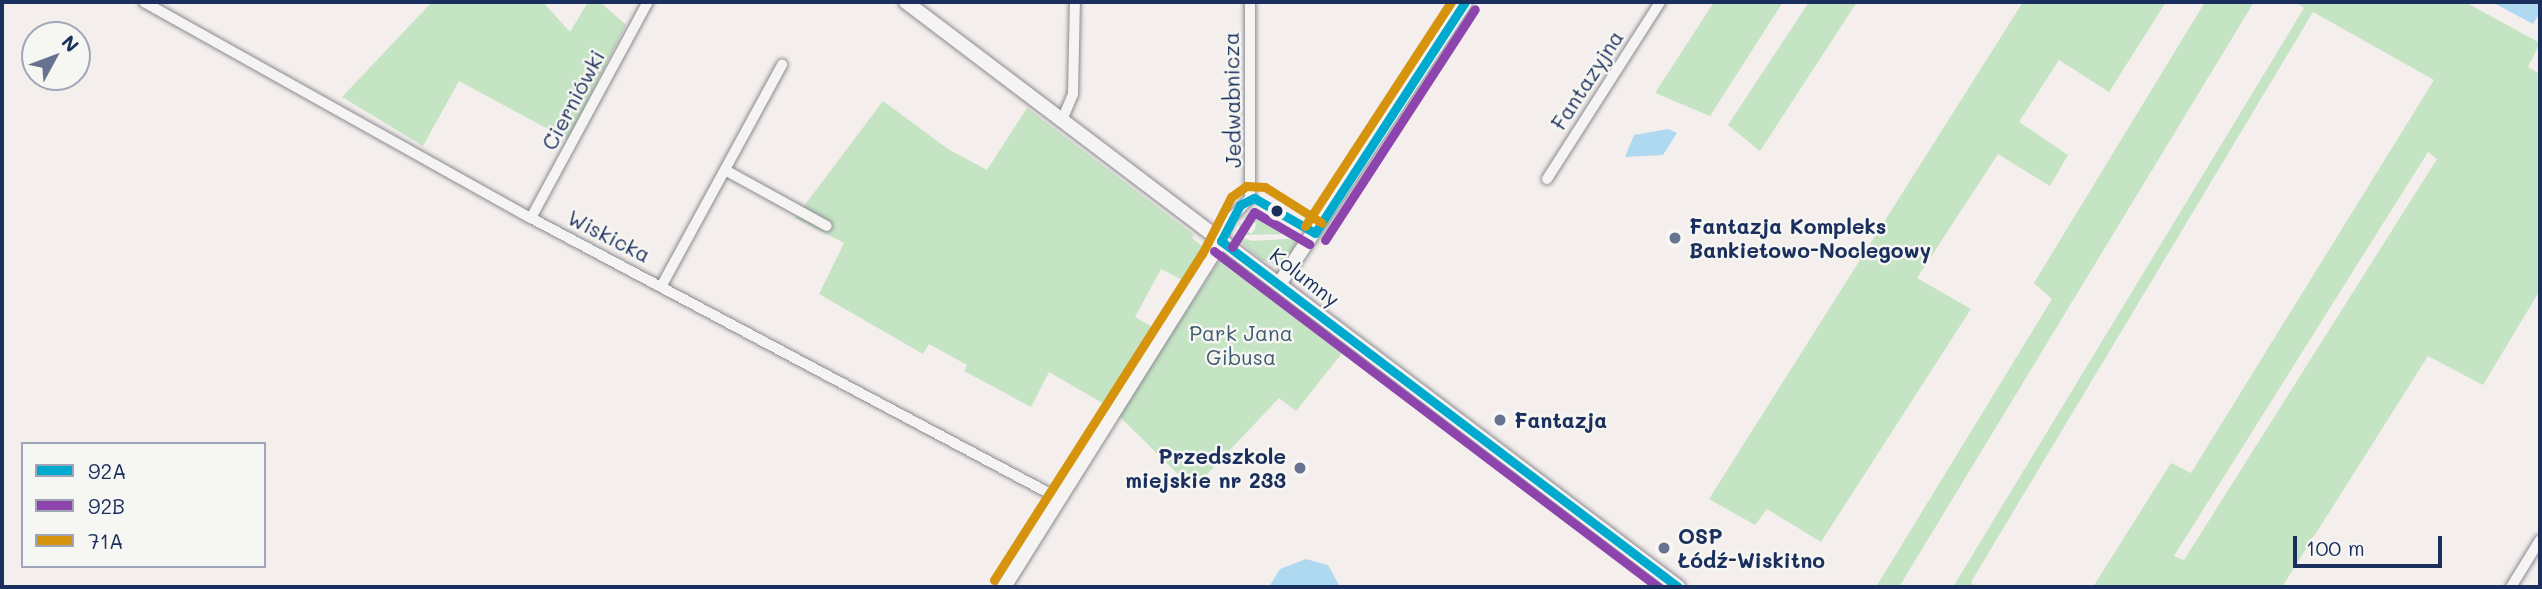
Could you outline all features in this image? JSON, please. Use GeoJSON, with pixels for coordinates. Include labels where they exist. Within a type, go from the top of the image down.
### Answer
{"type":"FeatureCollection","features":[{"type":"Feature","properties":{"kind":"street","name":"Wiskicka"},"geometry":{"type":"LineString","coordinates":[[144,2],[531,218],[662,285],[1060,499]]}},
{"type":"Feature","properties":{"kind":"street","name":"Cierniówki"},"geometry":{"type":"LineString","coordinates":[[531,218],[648,2]]}},
{"type":"Feature","properties":{"kind":"street","name":"Kolumny"},"geometry":{"type":"LineString","coordinates":[[906,2],[1678,587]]}},
{"type":"Feature","properties":{"kind":"street"},"geometry":{"type":"LineString","coordinates":[[1062,120],[1073,94],[1075,2]]}},
{"type":"Feature","properties":{"kind":"street","name":"Jedwabnicza"},"geometry":{"type":"LineString","coordinates":[[1221,241],[1229,220],[1250,198],[1250,2]]}},
{"type":"Feature","properties":{"kind":"street"},"geometry":{"type":"LineString","coordinates":[[1280,283],[1465,2]]}},
{"type":"Feature","properties":{"kind":"street","name":"Fantazyjna"},"geometry":{"type":"LineString","coordinates":[[1547,179],[1660,2]]}},
{"type":"Feature","properties":{"kind":"street"},"geometry":{"type":"LineString","coordinates":[[662,285],[782,65]]}},
{"type":"Feature","properties":{"kind":"street"},"geometry":{"type":"LineString","coordinates":[[725,170],[827,226]]}},
{"type":"Feature","properties":{"kind":"street"},"geometry":{"type":"LineString","coordinates":[[1004,587],[1221,241]]}},
{"type":"Feature","properties":{"kind":"street"},"geometry":{"type":"LineString","coordinates":[[2511,587],[2540,540]]}},
{"type":"Feature","properties":{"kind":"green space"},"geometry":{"type":"Polygon","coordinates":[[[432,2],[543,2],[570,32],[588,2],[600,2],[626,25],[568,140],[459,81],[423,146],[342,97],[432,2]]]}},
{"type":"Feature","properties":{"kind":"green space"},"geometry":{"type":"Polygon","coordinates":[[[1714,2],[1783,2],[1710,116],[1655,93],[1714,2]]]}},
{"type":"Feature","properties":{"kind":"green space"},"geometry":{"type":"Polygon","coordinates":[[[1809,2],[1857,2],[1760,151],[1728,125],[1809,2]]]}},
{"type":"Feature","properties":{"kind":"green space"},"geometry":{"type":"Polygon","coordinates":[[[2023,2],[2166,2],[2109,92],[2059,60],[2019,122],[2068,155],[2050,186],[1998,154],[1917,278],[1971,309],[1821,542],[1767,509],[1755,525],[1709,499],[2023,2]]]}},
{"type":"Feature","properties":{"kind":"green space"},"geometry":{"type":"Polygon","coordinates":[[[2205,2],[2254,2],[1899,587],[1876,587],[2052,299],[2034,283],[2205,2]]]}},
{"type":"Feature","properties":{"kind":"green space"},"geometry":{"type":"Polygon","coordinates":[[[2295,2],[2465,2],[2540,43],[2528,67],[2540,74],[2540,290],[2483,385],[2428,356],[2282,587],[2093,587],[2171,463],[2191,473],[2434,80],[2313,12],[1971,582],[1975,587],[1953,587],[2304,8],[2295,2]],[[2428,152],[2174,556],[2184,560],[2437,159],[2428,152]]]}},
{"type":"Feature","properties":{"kind":"green space"},"geometry":{"type":"Polygon","coordinates":[[[883,101],[948,149],[987,170],[1027,108],[1194,235],[1192,238],[1207,250],[1186,282],[1161,269],[1135,317],[1159,331],[1111,408],[1049,372],[1031,407],[964,371],[967,365],[929,344],[923,354],[819,294],[844,243],[795,218],[883,101]]]}},
{"type":"Feature","properties":{"kind":"green space"},"geometry":{"type":"Polygon","coordinates":[[[1256,207],[1286,228],[1285,234],[1247,235],[1240,232],[1239,222],[1251,234],[1255,229],[1256,224],[1246,217],[1240,220],[1256,207]]]}},
{"type":"Feature","properties":{"kind":"green space"},"geometry":{"type":"Polygon","coordinates":[[[1232,235],[1253,241],[1299,238],[1287,260],[1275,264],[1262,260],[1232,235]]]}},
{"type":"Feature","properties":{"kind":"green space","name":"Park Jana Gibusa"},"geometry":{"type":"Polygon","coordinates":[[[1222,257],[1233,259],[1290,299],[1347,347],[1296,411],[1279,398],[1193,489],[1118,415],[1222,257]]]}},
{"type":"Feature","properties":{"kind":"water"},"geometry":{"type":"Polygon","coordinates":[[[2492,2],[2540,2],[2540,12],[2533,24],[2492,2]]]}},
{"type":"Feature","properties":{"kind":"water"},"geometry":{"type":"Polygon","coordinates":[[[1668,129],[1677,133],[1663,155],[1625,157],[1634,135],[1668,129]]]}},
{"type":"Feature","properties":{"kind":"water"},"geometry":{"type":"Polygon","coordinates":[[[1306,559],[1328,565],[1340,587],[1269,587],[1280,569],[1306,559]]]}},
{"type":"Feature","properties":{"kind":"transit line","name":"71A"},"geometry":{"type":"LineString","coordinates":[[1305,226],[1451,2]]}},
{"type":"Feature","properties":{"kind":"transit line","name":"92A"},"geometry":{"type":"LineString","coordinates":[[1315,233],[1465,2]]}},
{"type":"Feature","properties":{"kind":"transit line","name":"92B"},"geometry":{"type":"LineString","coordinates":[[1325,240],[1475,9]]}},
{"type":"Feature","properties":{"kind":"transit line","name":"71A"},"geometry":{"type":"LineString","coordinates":[[994,580],[1202,254],[1231,197],[1246,186],[1265,187],[1322,223]]}},
{"type":"Feature","properties":{"kind":"transit line","name":"92A"},"geometry":{"type":"LineString","coordinates":[[1221,241],[1240,205],[1254,198],[1315,233]]}},
{"type":"Feature","properties":{"kind":"transit line","name":"92B"},"geometry":{"type":"LineString","coordinates":[[1232,247],[1254,212],[1309,244]]}},
{"type":"Feature","properties":{"kind":"transit line","name":"92A"},"geometry":{"type":"LineString","coordinates":[[1221,241],[1678,587]]}},
{"type":"Feature","properties":{"kind":"transit line","name":"92B"},"geometry":{"type":"LineString","coordinates":[[1214,251],[1658,587]]}},
{"type":"Feature","properties":{"kind":"place","name":"Fantazja Kompleks Bankietowo-Noclegowy"},"geometry":{"type":"Point","coordinates":[1675,238]}},
{"type":"Feature","properties":{"kind":"place","name":"Fantazja"},"geometry":{"type":"Point","coordinates":[1500,420]}},
{"type":"Feature","properties":{"kind":"place","name":"Przedszkole miejskie nr 233"},"geometry":{"type":"Point","coordinates":[1300,468]}},
{"type":"Feature","properties":{"kind":"place","name":"OSP Łódź-Wiskitno"},"geometry":{"type":"Point","coordinates":[1664,548]}}]}
